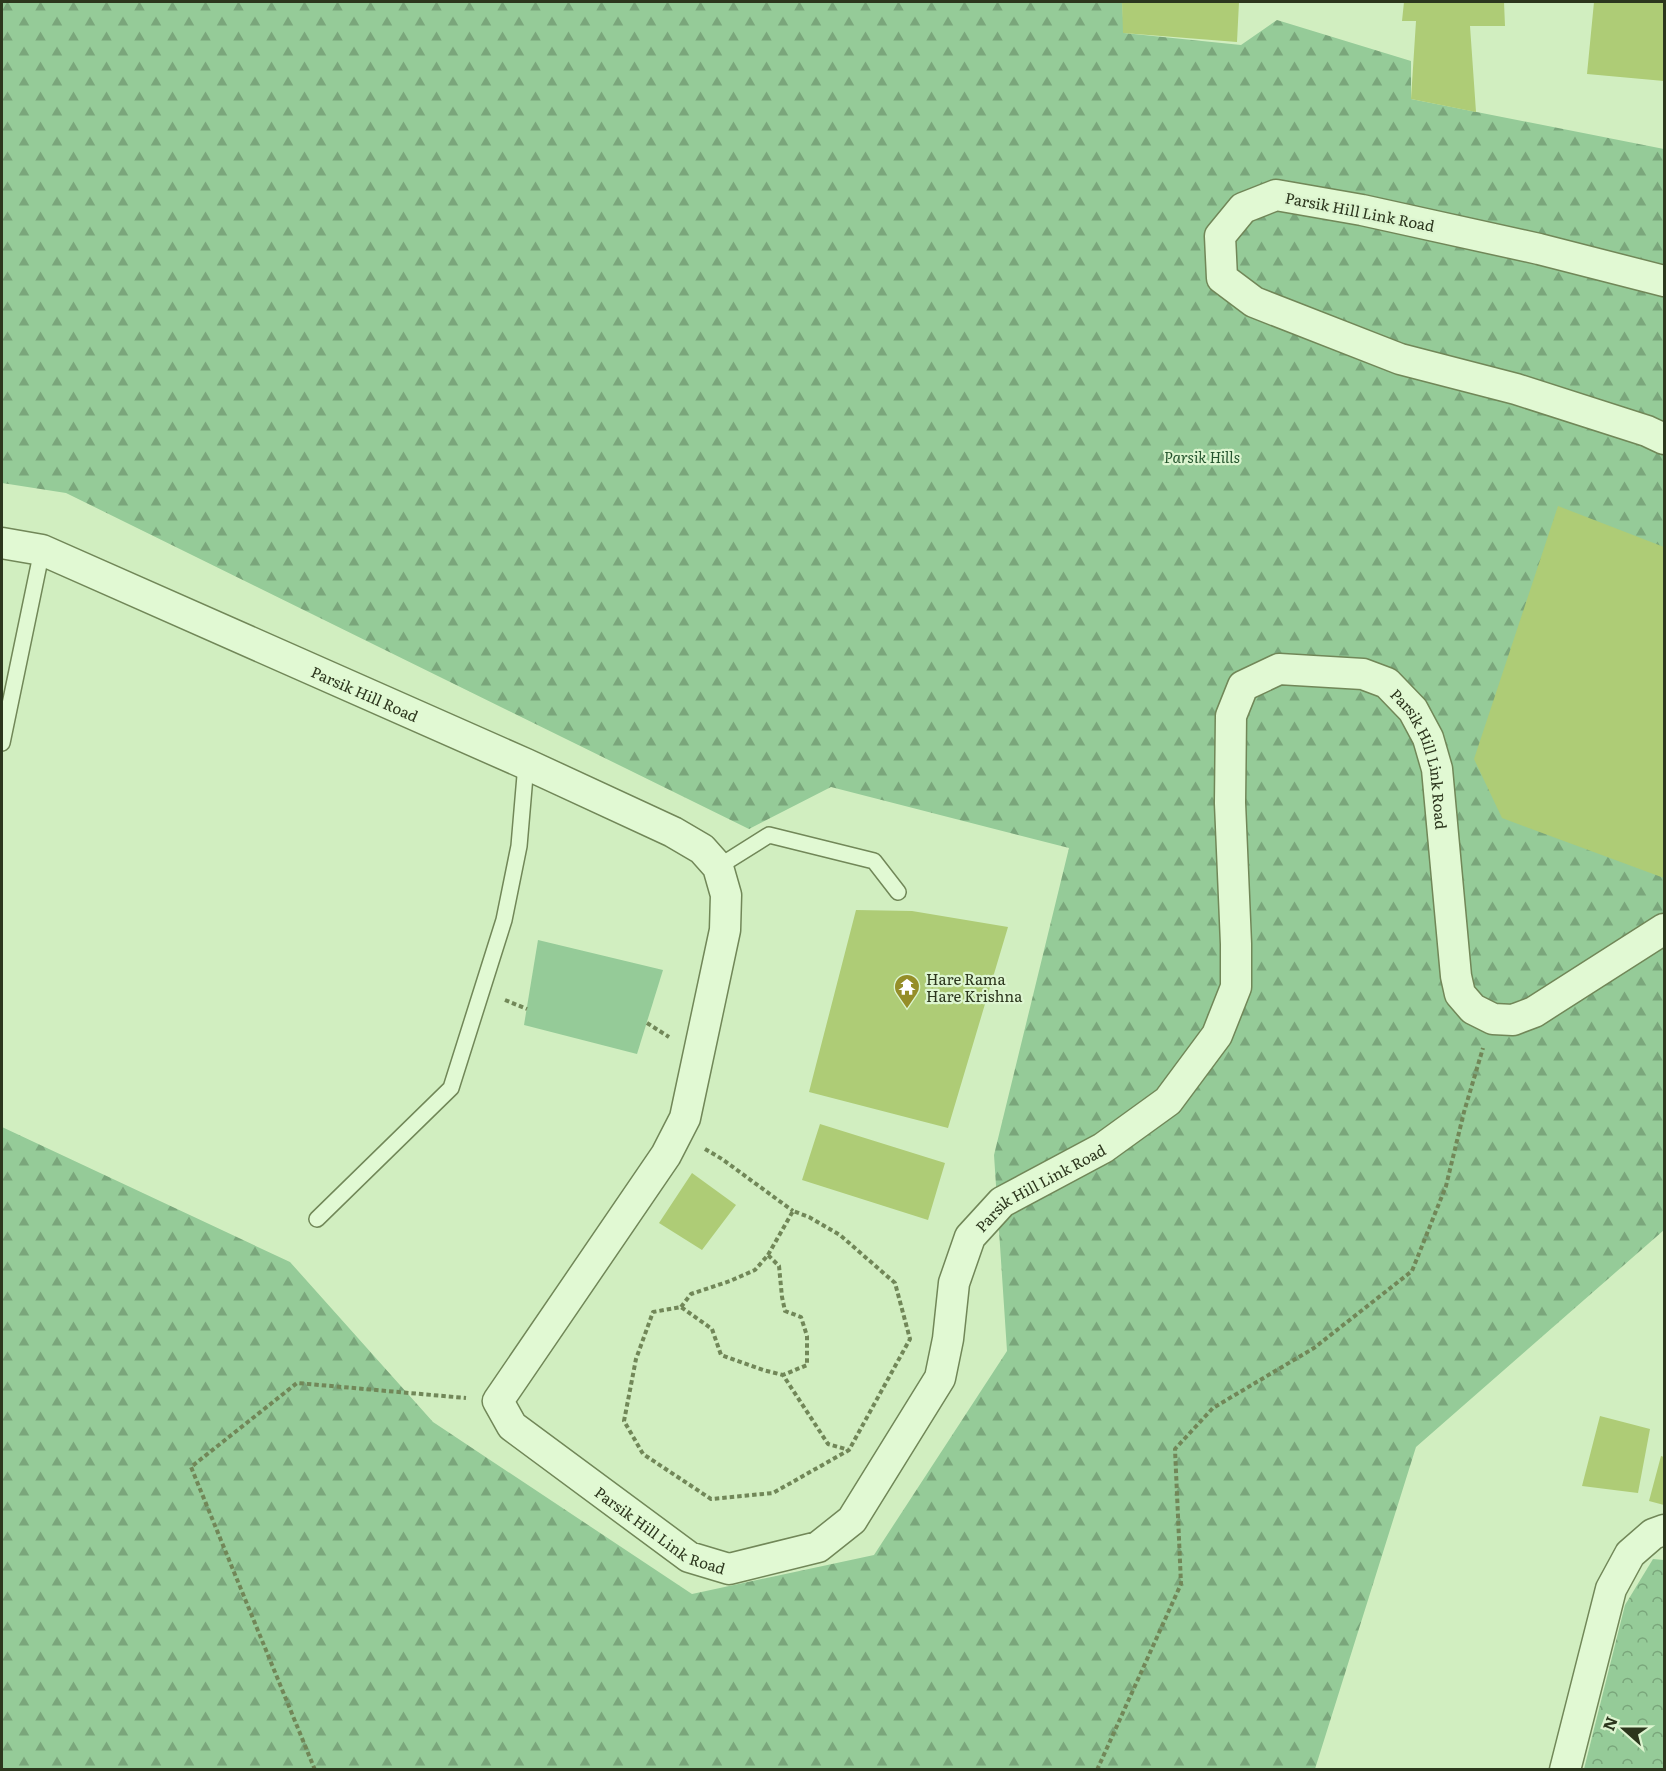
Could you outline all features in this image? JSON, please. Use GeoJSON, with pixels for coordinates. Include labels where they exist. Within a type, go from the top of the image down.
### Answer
{"type":"FeatureCollection","features":[{"type":"Feature","properties":{"kind":"street","name":"Parsik Hill Link Road"},"geometry":{"type":"LineString","coordinates":[[1665,281],[1539,249],[1362,210],[1276,195],[1243,208],[1220,236],[1222,278],[1254,302],[1400,359],[1516,389],[1647,431],[1665,439]]}},
{"type":"Feature","properties":{"kind":"street","name":"Parsik Hill Road"},"geometry":{"type":"LineString","coordinates":[[2,543],[42,550],[526,764],[673,832],[702,849],[718,867]]}},
{"type":"Feature","properties":{"kind":"street","name":"Parsik Hill Link Road"},"geometry":{"type":"LineString","coordinates":[[498,1401],[512,1426],[689,1557],[729,1569],[818,1547],[852,1520],[940,1378],[948,1339],[954,1283],[970,1237],[1002,1202],[1103,1148],[1167,1101],[1217,1035],[1236,987],[1230,803],[1230,716],[1243,686],[1279,669],[1363,674],[1387,683],[1413,710],[1428,738],[1437,769],[1456,976],[1460,994],[1473,1009],[1493,1019]]}},
{"type":"Feature","properties":{"kind":"street"},"geometry":{"type":"LineString","coordinates":[[498,1401],[660,1164],[685,1118],[725,930],[726,895],[718,867]]}},
{"type":"Feature","properties":{"kind":"street"},"geometry":{"type":"LineString","coordinates":[[1493,1019],[1513,1020],[1534,1012],[1665,929]]}},
{"type":"Feature","properties":{"kind":"street"},"geometry":{"type":"LineString","coordinates":[[1565,1770],[1611,1589],[1630,1554],[1653,1534],[1665,1530]]}},
{"type":"Feature","properties":{"kind":"lane"},"geometry":{"type":"LineString","coordinates":[[2,743],[42,550]]}},
{"type":"Feature","properties":{"kind":"lane"},"geometry":{"type":"LineString","coordinates":[[317,1219],[451,1088],[504,920],[519,846],[526,764]]}},
{"type":"Feature","properties":{"kind":"lane"},"geometry":{"type":"LineString","coordinates":[[718,867],[770,836],[874,861],[898,891]]}},
{"type":"Feature","properties":{"kind":"path"},"geometry":{"type":"LineString","coordinates":[[1097,1770],[1181,1584],[1175,1449],[1213,1408],[1314,1348],[1412,1271],[1446,1186],[1478,1061],[1493,1019]]}},
{"type":"Feature","properties":{"kind":"path"},"geometry":{"type":"LineString","coordinates":[[677,1133],[722,1159],[793,1210],[840,1235],[895,1283],[910,1339],[849,1450],[773,1493],[711,1499],[642,1454],[624,1421],[636,1359],[653,1312],[681,1307],[691,1294],[755,1270],[768,1255],[793,1210]]}},
{"type":"Feature","properties":{"kind":"path"},"geometry":{"type":"LineString","coordinates":[[681,1307],[712,1329],[721,1355],[783,1375],[807,1365],[807,1336],[801,1317],[785,1311],[779,1266],[768,1255]]}},
{"type":"Feature","properties":{"kind":"path"},"geometry":{"type":"LineString","coordinates":[[783,1375],[828,1444],[849,1450]]}},
{"type":"Feature","properties":{"kind":"path"},"geometry":{"type":"LineString","coordinates":[[315,1770],[191,1467],[297,1383],[498,1401]]}},
{"type":"Feature","properties":{"kind":"green space","name":"Parsik Hills"},"geometry":{"type":"Polygon","coordinates":[[[2,2],[1122,2],[1124,33],[1241,45],[1277,20],[1411,61],[1411,99],[1664,149],[1664,1230],[1416,1447],[1315,1769],[2,1770],[2,1127],[290,1262],[433,1422],[692,1594],[874,1555],[1007,1351],[994,1155],[1069,848],[831,787],[749,829],[66,493],[2,483],[2,2]]]}},
{"type":"Feature","properties":{"kind":"green space"},"geometry":{"type":"Polygon","coordinates":[[[538,940],[663,970],[637,1054],[524,1025],[538,940]]]}},
{"type":"Feature","properties":{"kind":"green space"},"geometry":{"type":"Polygon","coordinates":[[[1653,1559],[1664,1560],[1664,1769],[1584,1769],[1625,1605],[1653,1559]]]}},
{"type":"Feature","properties":{"kind":"building"},"geometry":{"type":"Polygon","coordinates":[[[1122,2],[1239,2],[1237,42],[1123,33],[1122,2]]]}},
{"type":"Feature","properties":{"kind":"building"},"geometry":{"type":"Polygon","coordinates":[[[1404,2],[1504,2],[1505,26],[1470,26],[1476,112],[1411,99],[1416,21],[1402,21],[1404,2]]]}},
{"type":"Feature","properties":{"kind":"building"},"geometry":{"type":"Polygon","coordinates":[[[1594,2],[1664,2],[1664,81],[1587,74],[1594,2]]]}},
{"type":"Feature","properties":{"kind":"building"},"geometry":{"type":"Polygon","coordinates":[[[1558,506],[1664,547],[1664,878],[1502,818],[1474,759],[1558,506]]]}},
{"type":"Feature","properties":{"kind":"building","name":"Hare Rama Hare Krishna"},"geometry":{"type":"Polygon","coordinates":[[[856,910],[912,911],[1008,927],[948,1128],[809,1092],[856,910]]]}},
{"type":"Feature","properties":{"kind":"building"},"geometry":{"type":"Polygon","coordinates":[[[820,1124],[945,1163],[928,1220],[802,1180],[820,1124]]]}},
{"type":"Feature","properties":{"kind":"building"},"geometry":{"type":"Polygon","coordinates":[[[692,1173],[736,1205],[702,1250],[659,1223],[692,1173]]]}},
{"type":"Feature","properties":{"kind":"building"},"geometry":{"type":"Polygon","coordinates":[[[1600,1416],[1650,1429],[1638,1493],[1582,1486],[1600,1416]]]}},
{"type":"Feature","properties":{"kind":"building"},"geometry":{"type":"Polygon","coordinates":[[[1661,1456],[1664,1457],[1664,1505],[1649,1501],[1661,1456]]]}},
{"type":"Feature","properties":{"kind":"place","name":"Hare Rama Hare Krishna"},"geometry":{"type":"Point","coordinates":[907,1010]}}]}
